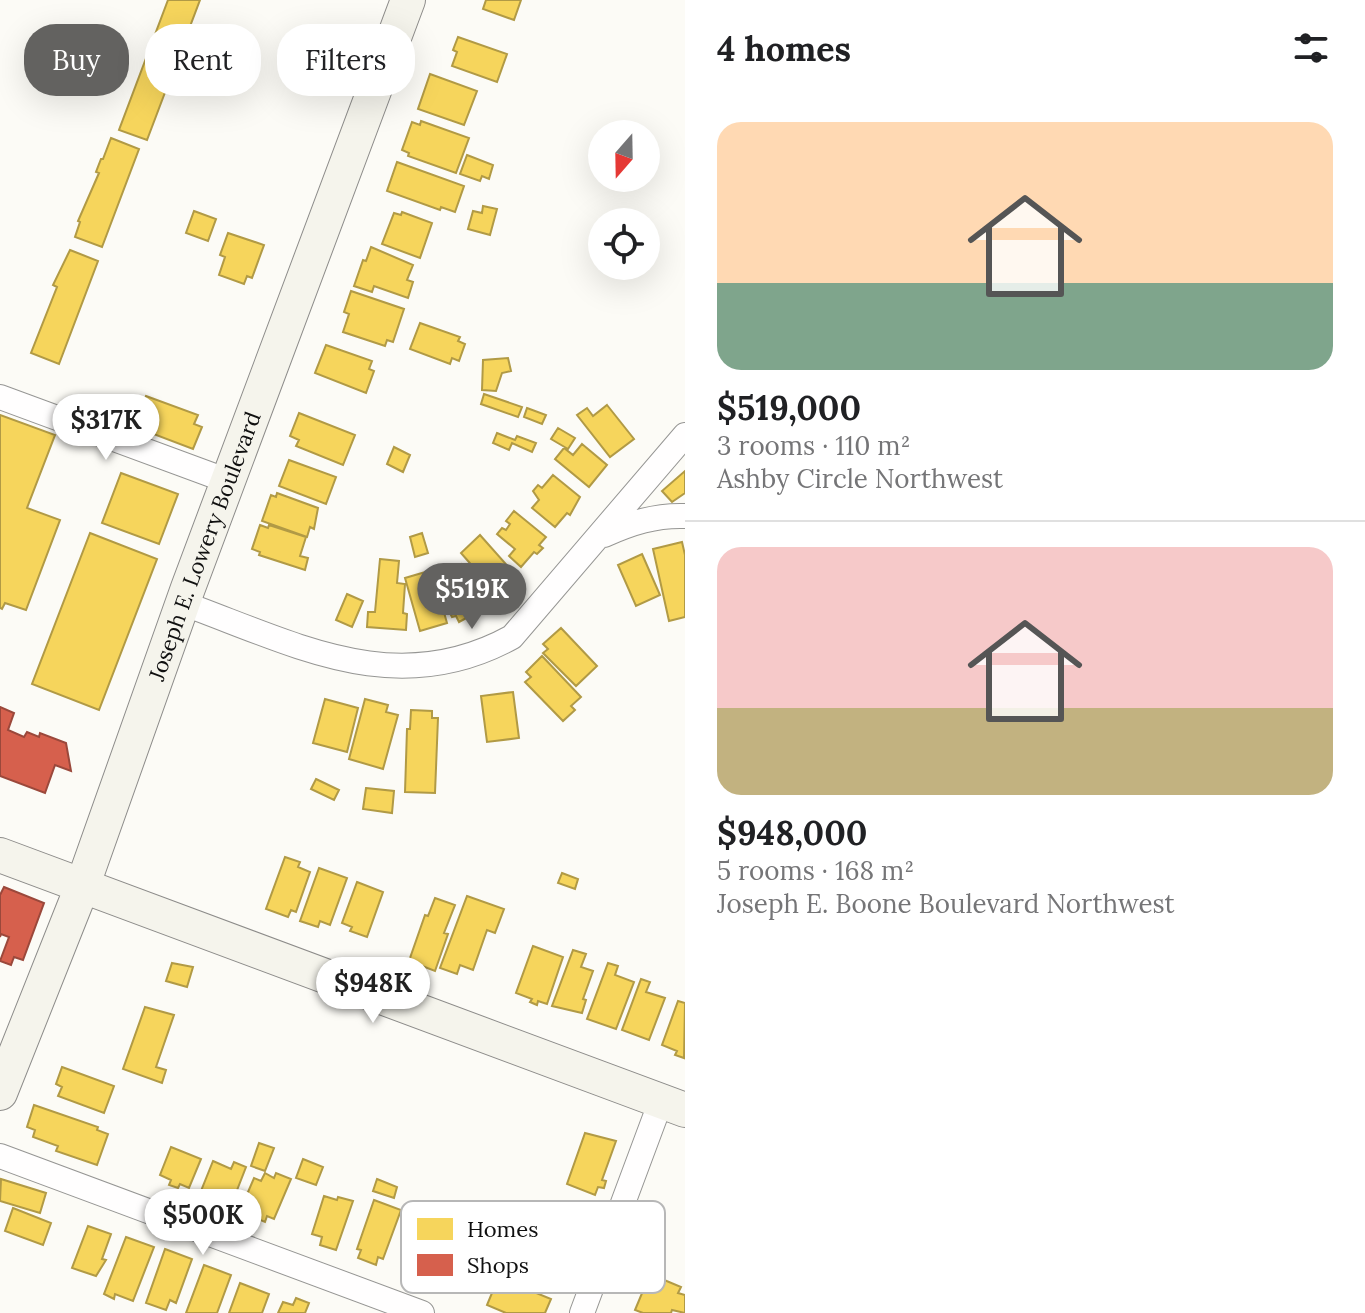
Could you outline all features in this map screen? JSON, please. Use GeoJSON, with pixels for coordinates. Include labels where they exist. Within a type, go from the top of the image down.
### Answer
{"type":"FeatureCollection","features":[{"type":"Feature","properties":{"kind":"main road","name":"Joseph E. Lowery Boulevard"},"geometry":{"type":"LineString","coordinates":[[0,1093],[82,887],[182,603],[408,0]]}},
{"type":"Feature","properties":{"kind":"main road"},"geometry":{"type":"LineString","coordinates":[[0,855],[673,1105]]}},
{"type":"Feature","properties":{"kind":"street"},"geometry":{"type":"LineString","coordinates":[[0,397],[228,481]]}},
{"type":"Feature","properties":{"kind":"street"},"geometry":{"type":"LineString","coordinates":[[182,603],[341,660],[386,667],[435,665],[483,653],[512,637],[685,435]]}},
{"type":"Feature","properties":{"kind":"street"},"geometry":{"type":"LineString","coordinates":[[598,537],[637,520],[685,516]]}},
{"type":"Feature","properties":{"kind":"street"},"geometry":{"type":"LineString","coordinates":[[631,1201],[673,1105]]}},
{"type":"Feature","properties":{"kind":"street"},"geometry":{"type":"LineString","coordinates":[[0,1156],[422,1313]]}},
{"type":"Feature","properties":{"kind":"street"},"geometry":{"type":"LineString","coordinates":[[582,1313],[591,1293]]}},
{"type":"Feature","properties":{"kind":"building: Homes"},"geometry":{"type":"Polygon","coordinates":[[[168,0],[200,0],[191,24],[159,24],[168,0]]]}},
{"type":"Feature","properties":{"kind":"building: Homes"},"geometry":{"type":"Polygon","coordinates":[[[486,0],[521,0],[514,20],[483,9],[486,0]]]}},
{"type":"Feature","properties":{"kind":"building: Homes"},"geometry":{"type":"Polygon","coordinates":[[[458,37],[507,54],[497,82],[452,66],[458,37]]]}},
{"type":"Feature","properties":{"kind":"building: Homes"},"geometry":{"type":"Polygon","coordinates":[[[145,61],[145,96],[164,96],[147,140],[119,130],[145,61]]]}},
{"type":"Feature","properties":{"kind":"building: Homes"},"geometry":{"type":"Polygon","coordinates":[[[430,74],[477,91],[464,125],[418,109],[430,74]]]}},
{"type":"Feature","properties":{"kind":"building: Homes"},"geometry":{"type":"Polygon","coordinates":[[[421,121],[469,138],[456,173],[408,156],[409,153],[402,150],[412,122],[420,125],[421,121]]]}},
{"type":"Feature","properties":{"kind":"building: Homes"},"geometry":{"type":"Polygon","coordinates":[[[111,138],[139,149],[102,247],[75,237],[78,221],[111,138]]]}},
{"type":"Feature","properties":{"kind":"building: Homes"},"geometry":{"type":"Polygon","coordinates":[[[467,155],[493,165],[489,179],[482,176],[480,181],[460,174],[467,155]]]}},
{"type":"Feature","properties":{"kind":"building: Homes"},"geometry":{"type":"Polygon","coordinates":[[[397,162],[464,186],[455,212],[441,207],[440,210],[387,191],[397,162]]]}},
{"type":"Feature","properties":{"kind":"building: Homes"},"geometry":{"type":"Polygon","coordinates":[[[483,206],[497,209],[490,235],[468,229],[473,211],[482,213],[483,206]]]}},
{"type":"Feature","properties":{"kind":"building: Homes"},"geometry":{"type":"Polygon","coordinates":[[[194,211],[216,219],[208,241],[186,233],[194,211]]]}},
{"type":"Feature","properties":{"kind":"building: Homes"},"geometry":{"type":"Polygon","coordinates":[[[402,212],[432,223],[420,258],[382,244],[394,213],[401,215],[402,212]]]}},
{"type":"Feature","properties":{"kind":"building: Homes"},"geometry":{"type":"Polygon","coordinates":[[[228,233],[264,245],[252,278],[247,276],[244,284],[219,275],[225,257],[220,255],[228,233]]]}},
{"type":"Feature","properties":{"kind":"building: Homes"},"geometry":{"type":"Polygon","coordinates":[[[371,247],[413,265],[407,280],[413,282],[408,298],[374,286],[372,292],[354,286],[371,247]]]}},
{"type":"Feature","properties":{"kind":"building: Homes"},"geometry":{"type":"Polygon","coordinates":[[[70,250],[98,261],[59,364],[31,353],[57,287],[53,285],[70,250]]]}},
{"type":"Feature","properties":{"kind":"building: Homes"},"geometry":{"type":"Polygon","coordinates":[[[351,291],[404,309],[393,342],[387,340],[385,346],[343,332],[349,314],[344,312],[351,291]]]}},
{"type":"Feature","properties":{"kind":"building: Homes"},"geometry":{"type":"Polygon","coordinates":[[[420,323],[460,337],[458,341],[465,344],[459,361],[452,358],[450,364],[410,349],[420,323]]]}},
{"type":"Feature","properties":{"kind":"building: Homes"},"geometry":{"type":"Polygon","coordinates":[[[326,345],[372,361],[369,369],[374,371],[366,393],[315,373],[326,345]]]}},
{"type":"Feature","properties":{"kind":"building: Homes"},"geometry":{"type":"Polygon","coordinates":[[[508,358],[511,371],[502,373],[496,391],[482,390],[483,360],[508,358]]]}},
{"type":"Feature","properties":{"kind":"building: Homes"},"geometry":{"type":"Polygon","coordinates":[[[484,394],[522,407],[518,417],[481,404],[484,394]]]}},
{"type":"Feature","properties":{"kind":"building: Homes"},"geometry":{"type":"Polygon","coordinates":[[[146,396],[198,415],[194,424],[202,427],[193,449],[135,427],[146,396]]]}},
{"type":"Feature","properties":{"kind":"building: Homes"},"geometry":{"type":"Polygon","coordinates":[[[607,405],[634,439],[610,457],[577,415],[587,408],[593,416],[607,405]]]}},
{"type":"Feature","properties":{"kind":"building: Homes"},"geometry":{"type":"Polygon","coordinates":[[[527,408],[546,415],[542,424],[524,417],[527,408]]]}},
{"type":"Feature","properties":{"kind":"building: Homes"},"geometry":{"type":"Polygon","coordinates":[[[299,413],[355,435],[343,465],[296,446],[299,440],[290,436],[299,413]]]}},
{"type":"Feature","properties":{"kind":"building: Homes"},"geometry":{"type":"Polygon","coordinates":[[[0,415],[55,435],[27,508],[60,520],[26,610],[5,603],[0,608],[0,415]]]}},
{"type":"Feature","properties":{"kind":"building: Homes"},"geometry":{"type":"Polygon","coordinates":[[[558,428],[575,438],[568,449],[551,439],[558,428]]]}},
{"type":"Feature","properties":{"kind":"building: Homes"},"geometry":{"type":"Polygon","coordinates":[[[497,433],[536,443],[532,452],[512,443],[509,450],[493,443],[497,433]]]}},
{"type":"Feature","properties":{"kind":"building: Homes"},"geometry":{"type":"Polygon","coordinates":[[[582,444],[607,465],[589,487],[555,459],[564,448],[573,455],[582,444]]]}},
{"type":"Feature","properties":{"kind":"building: Homes"},"geometry":{"type":"Polygon","coordinates":[[[394,447],[410,455],[403,472],[387,464],[394,447]]]}},
{"type":"Feature","properties":{"kind":"building: Homes"},"geometry":{"type":"Polygon","coordinates":[[[289,460],[336,477],[326,504],[279,486],[289,460]]]}},
{"type":"Feature","properties":{"kind":"building: Homes"},"geometry":{"type":"Polygon","coordinates":[[[685,471],[685,493],[672,502],[662,491],[685,471]]]}},
{"type":"Feature","properties":{"kind":"building: Homes"},"geometry":{"type":"Polygon","coordinates":[[[121,473],[178,494],[159,544],[102,523],[121,473]]]}},
{"type":"Feature","properties":{"kind":"building: Homes"},"geometry":{"type":"Polygon","coordinates":[[[553,475],[580,497],[570,515],[567,513],[555,527],[532,508],[539,500],[533,491],[538,485],[542,488],[553,475]]]}},
{"type":"Feature","properties":{"kind":"building: Homes"},"geometry":{"type":"Polygon","coordinates":[[[277,493],[318,508],[314,529],[310,527],[307,537],[262,521],[271,495],[276,497],[277,493]]]}},
{"type":"Feature","properties":{"kind":"building: Homes"},"geometry":{"type":"Polygon","coordinates":[[[514,511],[546,537],[539,545],[543,548],[537,554],[534,552],[521,567],[509,556],[515,549],[497,534],[502,528],[506,530],[510,524],[506,521],[514,511]]]}},
{"type":"Feature","properties":{"kind":"building: Homes"},"geometry":{"type":"Polygon","coordinates":[[[260,525],[306,537],[300,556],[308,558],[305,570],[259,555],[260,552],[252,549],[260,525]]]}},
{"type":"Feature","properties":{"kind":"building: Homes"},"geometry":{"type":"Polygon","coordinates":[[[90,533],[157,559],[99,710],[32,684],[90,533]]]}},
{"type":"Feature","properties":{"kind":"building: Homes"},"geometry":{"type":"Polygon","coordinates":[[[422,533],[428,553],[415,557],[410,537],[422,533]]]}},
{"type":"Feature","properties":{"kind":"building: Homes"},"geometry":{"type":"Polygon","coordinates":[[[480,535],[512,571],[506,576],[510,581],[496,593],[461,553],[480,535]]]}},
{"type":"Feature","properties":{"kind":"building: Homes"},"geometry":{"type":"Polygon","coordinates":[[[682,542],[685,555],[685,617],[669,621],[653,549],[682,542]]]}},
{"type":"Feature","properties":{"kind":"building: Homes"},"geometry":{"type":"Polygon","coordinates":[[[642,554],[660,595],[636,606],[618,565],[642,554]]]}},
{"type":"Feature","properties":{"kind":"building: Homes"},"geometry":{"type":"Polygon","coordinates":[[[380,559],[399,561],[397,583],[405,584],[403,613],[407,614],[406,630],[367,627],[368,612],[375,612],[380,559]]]}},
{"type":"Feature","properties":{"kind":"building: Homes"},"geometry":{"type":"Polygon","coordinates":[[[461,564],[482,604],[477,607],[479,611],[459,622],[456,616],[452,617],[445,603],[449,602],[436,575],[461,564]]]}},
{"type":"Feature","properties":{"kind":"building: Homes"},"geometry":{"type":"Polygon","coordinates":[[[432,570],[447,623],[420,631],[405,578],[432,570]]]}},
{"type":"Feature","properties":{"kind":"building: Homes"},"geometry":{"type":"Polygon","coordinates":[[[347,594],[363,601],[352,627],[336,620],[347,594]]]}},
{"type":"Feature","properties":{"kind":"building: Homes"},"geometry":{"type":"Polygon","coordinates":[[[561,628],[597,666],[576,686],[543,653],[548,649],[543,644],[561,628]]]}},
{"type":"Feature","properties":{"kind":"building: Homes"},"geometry":{"type":"Polygon","coordinates":[[[542,656],[581,697],[571,706],[575,710],[563,721],[525,682],[531,677],[526,672],[542,656]]]}},
{"type":"Feature","properties":{"kind":"building: Homes"},"geometry":{"type":"Polygon","coordinates":[[[513,692],[519,738],[487,742],[481,696],[513,692]]]}},
{"type":"Feature","properties":{"kind":"building: Homes"},"geometry":{"type":"Polygon","coordinates":[[[325,699],[358,708],[347,752],[313,743],[325,699]]]}},
{"type":"Feature","properties":{"kind":"building: Homes"},"geometry":{"type":"Polygon","coordinates":[[[365,699],[388,705],[386,712],[398,715],[383,769],[349,759],[365,699]]]}},
{"type":"Feature","properties":{"kind":"building: Homes"},"geometry":{"type":"Polygon","coordinates":[[[411,710],[432,711],[432,718],[438,718],[435,793],[405,792],[407,729],[410,729],[411,710]]]}},
{"type":"Feature","properties":{"kind":"building: Homes"},"geometry":{"type":"Polygon","coordinates":[[[316,779],[339,790],[334,800],[311,789],[316,779]]]}},
{"type":"Feature","properties":{"kind":"building: Homes"},"geometry":{"type":"Polygon","coordinates":[[[366,788],[394,791],[392,813],[363,809],[366,788]]]}},
{"type":"Feature","properties":{"kind":"building: Homes"},"geometry":{"type":"Polygon","coordinates":[[[285,857],[300,862],[298,867],[310,872],[296,912],[291,910],[288,917],[266,909],[285,857]]]}},
{"type":"Feature","properties":{"kind":"building: Homes"},"geometry":{"type":"Polygon","coordinates":[[[319,868],[347,878],[330,925],[320,921],[318,927],[300,921],[319,868]]]}},
{"type":"Feature","properties":{"kind":"building: Homes"},"geometry":{"type":"Polygon","coordinates":[[[562,873],[578,879],[575,889],[558,883],[562,873]]]}},
{"type":"Feature","properties":{"kind":"building: Homes"},"geometry":{"type":"Polygon","coordinates":[[[357,882],[383,892],[367,937],[350,931],[352,927],[342,923],[357,882]]]}},
{"type":"Feature","properties":{"kind":"building: Homes"},"geometry":{"type":"Polygon","coordinates":[[[467,896],[504,909],[495,933],[487,930],[473,970],[460,965],[457,974],[440,968],[467,896]]]}},
{"type":"Feature","properties":{"kind":"building: Homes"},"geometry":{"type":"Polygon","coordinates":[[[435,898],[455,905],[444,933],[448,934],[435,971],[409,961],[425,915],[428,916],[435,898]]]}},
{"type":"Feature","properties":{"kind":"building: Homes"},"geometry":{"type":"Polygon","coordinates":[[[533,946],[563,957],[547,1004],[538,1001],[537,1005],[530,1002],[532,999],[516,993],[533,946]]]}},
{"type":"Feature","properties":{"kind":"building: Homes"},"geometry":{"type":"Polygon","coordinates":[[[573,950],[586,954],[581,967],[593,971],[583,999],[586,1000],[582,1013],[552,1006],[573,950]]]}},
{"type":"Feature","properties":{"kind":"building: Homes"},"geometry":{"type":"Polygon","coordinates":[[[172,963],[193,967],[187,987],[166,981],[172,963]]]}},
{"type":"Feature","properties":{"kind":"building: Homes"},"geometry":{"type":"Polygon","coordinates":[[[608,963],[618,966],[615,975],[634,982],[616,1029],[587,1019],[608,963]]]}},
{"type":"Feature","properties":{"kind":"building: Homes"},"geometry":{"type":"Polygon","coordinates":[[[641,979],[650,982],[646,992],[665,998],[649,1040],[622,1030],[641,979]]]}},
{"type":"Feature","properties":{"kind":"building: Homes"},"geometry":{"type":"Polygon","coordinates":[[[678,1001],[685,1003],[684,1058],[675,1055],[677,1051],[662,1045],[678,1001]]]}},
{"type":"Feature","properties":{"kind":"building: Homes"},"geometry":{"type":"Polygon","coordinates":[[[145,1007],[174,1015],[156,1067],[166,1070],[162,1083],[123,1069],[145,1007]]]}},
{"type":"Feature","properties":{"kind":"building: Homes"},"geometry":{"type":"Polygon","coordinates":[[[62,1067],[114,1086],[104,1113],[58,1096],[62,1087],[56,1084],[62,1067]]]}},
{"type":"Feature","properties":{"kind":"building: Homes"},"geometry":{"type":"Polygon","coordinates":[[[34,1105],[98,1127],[97,1130],[108,1134],[97,1165],[56,1151],[58,1146],[33,1137],[35,1130],[27,1127],[34,1105]]]}},
{"type":"Feature","properties":{"kind":"building: Homes"},"geometry":{"type":"Polygon","coordinates":[[[585,1133],[616,1141],[602,1180],[606,1181],[604,1188],[598,1187],[595,1195],[567,1184],[585,1133]]]}},
{"type":"Feature","properties":{"kind":"building: Homes"},"geometry":{"type":"Polygon","coordinates":[[[259,1143],[274,1148],[265,1171],[251,1166],[259,1143]]]}},
{"type":"Feature","properties":{"kind":"building: Homes"},"geometry":{"type":"Polygon","coordinates":[[[171,1147],[201,1159],[189,1188],[180,1184],[178,1188],[169,1185],[171,1180],[160,1175],[171,1147]]]}},
{"type":"Feature","properties":{"kind":"building: Homes"},"geometry":{"type":"Polygon","coordinates":[[[303,1159],[323,1167],[316,1185],[296,1178],[303,1159]]]}},
{"type":"Feature","properties":{"kind":"building: Homes"},"geometry":{"type":"Polygon","coordinates":[[[213,1161],[231,1169],[234,1162],[246,1167],[232,1203],[223,1200],[221,1204],[212,1200],[214,1196],[201,1191],[213,1161]]]}},
{"type":"Feature","properties":{"kind":"building: Homes"},"geometry":{"type":"Polygon","coordinates":[[[265,1173],[274,1178],[276,1173],[291,1179],[274,1219],[267,1216],[265,1222],[251,1216],[254,1210],[242,1206],[254,1178],[261,1181],[265,1173]]]}},
{"type":"Feature","properties":{"kind":"building: Homes"},"geometry":{"type":"Polygon","coordinates":[[[1,1179],[46,1193],[40,1213],[0,1201],[1,1179]]]}},
{"type":"Feature","properties":{"kind":"building: Homes"},"geometry":{"type":"Polygon","coordinates":[[[377,1179],[397,1187],[394,1198],[373,1191],[377,1179]]]}},
{"type":"Feature","properties":{"kind":"building: Homes"},"geometry":{"type":"Polygon","coordinates":[[[324,1196],[353,1201],[336,1250],[320,1245],[322,1237],[312,1234],[324,1196]]]}},
{"type":"Feature","properties":{"kind":"building: Homes"},"geometry":{"type":"Polygon","coordinates":[[[374,1200],[401,1210],[383,1259],[378,1257],[376,1265],[358,1258],[361,1250],[357,1249],[374,1200]]]}},
{"type":"Feature","properties":{"kind":"building: Homes"},"geometry":{"type":"Polygon","coordinates":[[[13,1208],[51,1223],[43,1245],[5,1231],[13,1208]]]}},
{"type":"Feature","properties":{"kind":"building: Homes"},"geometry":{"type":"Polygon","coordinates":[[[88,1226],[111,1234],[102,1259],[106,1260],[96,1276],[72,1268],[88,1226]]]}},
{"type":"Feature","properties":{"kind":"building: Homes"},"geometry":{"type":"Polygon","coordinates":[[[126,1237],[154,1247],[133,1301],[115,1294],[114,1299],[104,1294],[126,1237]]]}},
{"type":"Feature","properties":{"kind":"building: Homes"},"geometry":{"type":"Polygon","coordinates":[[[165,1249],[192,1259],[176,1303],[170,1300],[166,1310],[146,1303],[165,1249]]]}},
{"type":"Feature","properties":{"kind":"building: Homes"},"geometry":{"type":"Polygon","coordinates":[[[204,1265],[231,1275],[217,1313],[186,1313],[204,1265]]]}},
{"type":"Feature","properties":{"kind":"building: Homes"},"geometry":{"type":"Polygon","coordinates":[[[665,1280],[681,1287],[678,1293],[685,1295],[685,1313],[672,1310],[671,1313],[643,1313],[635,1310],[642,1293],[665,1293],[665,1280]]]}},
{"type":"Feature","properties":{"kind":"building: Homes"},"geometry":{"type":"Polygon","coordinates":[[[240,1283],[269,1294],[262,1313],[229,1313],[240,1283]]]}},
{"type":"Feature","properties":{"kind":"building: Homes"},"geometry":{"type":"Polygon","coordinates":[[[492,1293],[536,1293],[551,1299],[545,1313],[506,1313],[487,1305],[492,1293]]]}},
{"type":"Feature","properties":{"kind":"building: Homes"},"geometry":{"type":"Polygon","coordinates":[[[296,1298],[309,1303],[305,1313],[278,1313],[283,1302],[293,1305],[296,1298]]]}},
{"type":"Feature","properties":{"kind":"building: Shops"},"geometry":{"type":"Polygon","coordinates":[[[0,707],[14,713],[8,730],[24,737],[27,732],[39,737],[40,733],[66,743],[71,771],[55,765],[45,793],[0,776],[0,707]]]}},
{"type":"Feature","properties":{"kind":"building: Shops"},"geometry":{"type":"Polygon","coordinates":[[[4,887],[44,903],[23,960],[14,957],[11,965],[0,961],[9,937],[1,934],[0,937],[0,895],[4,887]]]}}]}
